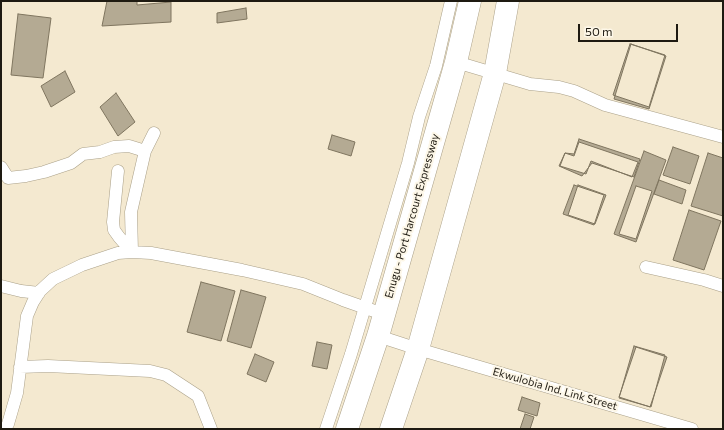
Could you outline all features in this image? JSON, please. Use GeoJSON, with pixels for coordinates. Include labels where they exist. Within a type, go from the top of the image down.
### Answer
{"type":"FeatureCollection","features":[{"type":"Feature","properties":{"kind":"highway","name":"Enugu - Port Harcourt Expressway"},"geometry":{"type":"LineString","coordinates":[[347,429],[378,336],[374,311],[445,101],[456,62],[470,1]]}},
{"type":"Feature","properties":{"kind":"highway"},"geometry":{"type":"LineString","coordinates":[[391,429],[418,349],[495,73],[508,1]]}},
{"type":"Feature","properties":{"kind":"street"},"geometry":{"type":"LineString","coordinates":[[326,429],[351,354],[374,311],[419,116],[436,66],[451,1]]}},
{"type":"Feature","properties":{"kind":"street"},"geometry":{"type":"LineString","coordinates":[[456,62],[530,84],[559,87],[574,91],[605,105],[723,137]]}},
{"type":"Feature","properties":{"kind":"street"},"geometry":{"type":"LineString","coordinates":[[132,252],[131,212],[145,151],[154,133]]}},
{"type":"Feature","properties":{"kind":"street"},"geometry":{"type":"LineString","coordinates":[[1,167],[8,178],[44,172],[71,163],[83,154],[100,152],[114,147],[129,146],[145,151]]}},
{"type":"Feature","properties":{"kind":"street"},"geometry":{"type":"LineString","coordinates":[[118,171],[113,222],[114,230],[132,252]]}},
{"type":"Feature","properties":{"kind":"street"},"geometry":{"type":"LineString","coordinates":[[5,429],[8,424],[17,394],[27,316],[40,291],[53,279],[82,265],[118,253],[151,253],[242,270],[303,284],[374,311]]}},
{"type":"Feature","properties":{"kind":"street"},"geometry":{"type":"LineString","coordinates":[[646,267],[704,280],[723,286]]}},
{"type":"Feature","properties":{"kind":"street"},"geometry":{"type":"LineString","coordinates":[[1,286],[21,291],[39,293]]}},
{"type":"Feature","properties":{"kind":"street","name":"Ekwulobia Ind. Link Street"},"geometry":{"type":"LineString","coordinates":[[378,336],[692,429]]}},
{"type":"Feature","properties":{"kind":"street"},"geometry":{"type":"LineString","coordinates":[[20,367],[48,366],[150,371],[166,375],[198,396],[211,429]]}},
{"type":"Feature","properties":{"kind":"building"},"geometry":{"type":"Polygon","coordinates":[[[107,1],[137,1],[137,5],[171,2],[171,22],[102,26],[107,1]]]}},
{"type":"Feature","properties":{"kind":"building"},"geometry":{"type":"Polygon","coordinates":[[[246,8],[247,19],[217,23],[217,13],[246,8]]]}},
{"type":"Feature","properties":{"kind":"building"},"geometry":{"type":"Polygon","coordinates":[[[18,14],[51,18],[43,78],[11,75],[18,14]]]}},
{"type":"Feature","properties":{"kind":"building"},"geometry":{"type":"Polygon","coordinates":[[[630,44],[665,55],[649,107],[613,95],[630,44]]]}},
{"type":"Feature","properties":{"kind":"building"},"geometry":{"type":"Polygon","coordinates":[[[631,44],[666,56],[649,109],[614,99],[631,44]]]}},
{"type":"Feature","properties":{"kind":"building"},"geometry":{"type":"Polygon","coordinates":[[[65,71],[75,92],[51,107],[41,86],[65,71]]]}},
{"type":"Feature","properties":{"kind":"building"},"geometry":{"type":"Polygon","coordinates":[[[116,93],[135,122],[118,136],[100,107],[116,93]]]}},
{"type":"Feature","properties":{"kind":"building"},"geometry":{"type":"Polygon","coordinates":[[[332,135],[355,142],[351,156],[328,149],[332,135]]]}},
{"type":"Feature","properties":{"kind":"building"},"geometry":{"type":"Polygon","coordinates":[[[579,139],[640,159],[634,177],[592,163],[582,176],[559,166],[565,153],[574,154],[579,139]]]}},
{"type":"Feature","properties":{"kind":"building"},"geometry":{"type":"Polygon","coordinates":[[[579,142],[638,162],[632,177],[591,161],[586,174],[560,166],[565,153],[574,156],[579,142]]]}},
{"type":"Feature","properties":{"kind":"building"},"geometry":{"type":"Polygon","coordinates":[[[673,147],[699,156],[690,184],[663,175],[673,147]]]}},
{"type":"Feature","properties":{"kind":"building"},"geometry":{"type":"Polygon","coordinates":[[[644,151],[666,160],[636,242],[614,234],[644,151]]]}},
{"type":"Feature","properties":{"kind":"building"},"geometry":{"type":"Polygon","coordinates":[[[708,153],[723,158],[723,216],[691,206],[708,153]]]}},
{"type":"Feature","properties":{"kind":"building"},"geometry":{"type":"Polygon","coordinates":[[[659,180],[686,190],[682,204],[654,194],[659,180]]]}},
{"type":"Feature","properties":{"kind":"building"},"geometry":{"type":"Polygon","coordinates":[[[574,185],[604,195],[594,225],[563,214],[574,185]]]}},
{"type":"Feature","properties":{"kind":"building"},"geometry":{"type":"Polygon","coordinates":[[[578,185],[606,195],[595,224],[568,215],[578,185]]]}},
{"type":"Feature","properties":{"kind":"building"},"geometry":{"type":"Polygon","coordinates":[[[636,186],[652,191],[636,239],[619,234],[636,186]]]}},
{"type":"Feature","properties":{"kind":"building"},"geometry":{"type":"Polygon","coordinates":[[[689,210],[721,221],[704,270],[673,260],[689,210]]]}},
{"type":"Feature","properties":{"kind":"building"},"geometry":{"type":"Polygon","coordinates":[[[201,282],[235,291],[221,341],[187,332],[201,282]]]}},
{"type":"Feature","properties":{"kind":"building"},"geometry":{"type":"Polygon","coordinates":[[[241,290],[266,297],[251,348],[227,341],[241,290]]]}},
{"type":"Feature","properties":{"kind":"building"},"geometry":{"type":"Polygon","coordinates":[[[317,342],[332,345],[327,369],[312,366],[317,342]]]}},
{"type":"Feature","properties":{"kind":"building"},"geometry":{"type":"Polygon","coordinates":[[[634,346],[665,355],[651,407],[619,398],[634,346]]]}},
{"type":"Feature","properties":{"kind":"building"},"geometry":{"type":"Polygon","coordinates":[[[636,347],[667,357],[650,407],[619,397],[636,347]]]}},
{"type":"Feature","properties":{"kind":"building"},"geometry":{"type":"Polygon","coordinates":[[[255,354],[274,362],[266,382],[247,374],[255,354]]]}},
{"type":"Feature","properties":{"kind":"building"},"geometry":{"type":"Polygon","coordinates":[[[522,397],[540,403],[537,416],[518,410],[522,397]]]}},
{"type":"Feature","properties":{"kind":"building"},"geometry":{"type":"Polygon","coordinates":[[[525,414],[534,417],[530,429],[520,429],[525,414]]]}}]}
